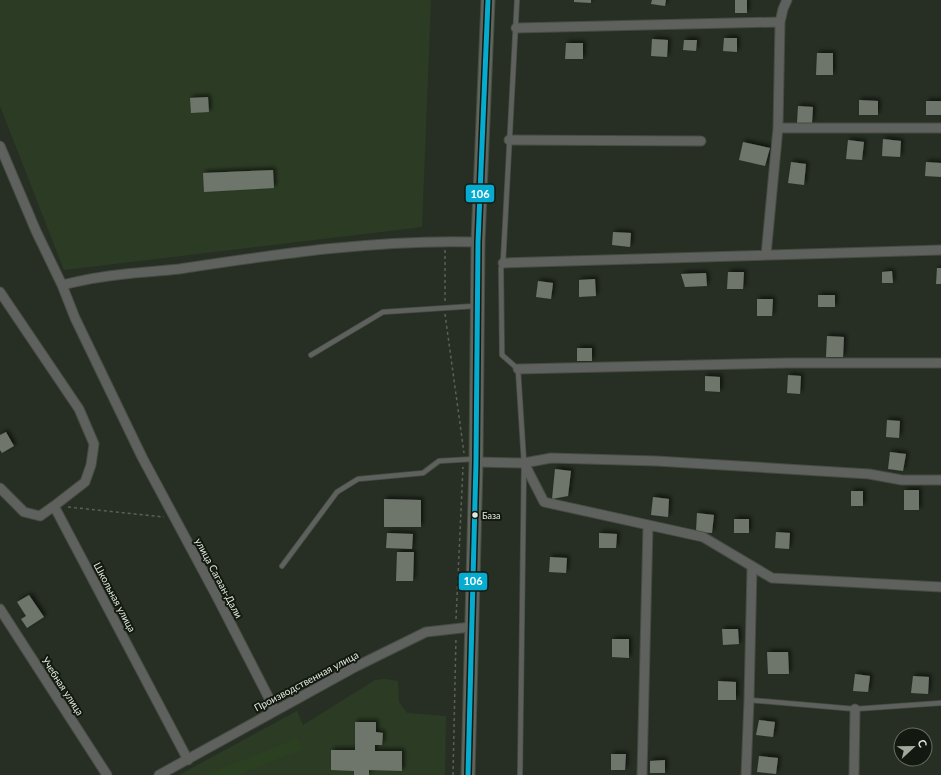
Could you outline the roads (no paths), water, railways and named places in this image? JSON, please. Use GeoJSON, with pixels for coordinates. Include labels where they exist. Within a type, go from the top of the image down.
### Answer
{"type":"FeatureCollection","features":[{"type":"Feature","properties":{"kind":"main road"},"geometry":{"type":"LineString","coordinates":[[468,775],[472,460],[478,242],[488,0]]}},
{"type":"Feature","properties":{"kind":"street"},"geometry":{"type":"LineString","coordinates":[[766,255],[778,128],[780,22],[787,0]]}},
{"type":"Feature","properties":{"kind":"street"},"geometry":{"type":"LineString","coordinates":[[516,28],[780,22]]}},
{"type":"Feature","properties":{"kind":"street"},"geometry":{"type":"LineString","coordinates":[[778,128],[941,128]]}},
{"type":"Feature","properties":{"kind":"street"},"geometry":{"type":"LineString","coordinates":[[509,140],[701,141]]}},
{"type":"Feature","properties":{"kind":"street","name":"улица Сагаан-Дали"},"geometry":{"type":"LineString","coordinates":[[0,146],[36,231],[62,285],[75,318],[142,457],[216,595],[275,710]]}},
{"type":"Feature","properties":{"kind":"street"},"geometry":{"type":"LineString","coordinates":[[62,285],[95,278],[177,269],[250,258],[391,243],[445,241],[478,242]]}},
{"type":"Feature","properties":{"kind":"street"},"geometry":{"type":"LineString","coordinates":[[503,263],[941,250]]}},
{"type":"Feature","properties":{"kind":"street"},"geometry":{"type":"LineString","coordinates":[[0,292],[79,409],[94,444],[85,482],[40,516],[24,512],[0,488]]}},
{"type":"Feature","properties":{"kind":"street"},"geometry":{"type":"LineString","coordinates":[[518,369],[788,363],[941,363]]}},
{"type":"Feature","properties":{"kind":"street"},"geometry":{"type":"LineString","coordinates":[[472,460],[524,463],[551,458],[656,461],[869,474],[902,480],[941,480]]}},
{"type":"Feature","properties":{"kind":"street"},"geometry":{"type":"LineString","coordinates":[[524,463],[544,502],[703,537],[752,568],[772,578],[941,587]]}},
{"type":"Feature","properties":{"kind":"street","name":"Школьная улица"},"geometry":{"type":"LineString","coordinates":[[54,506],[188,760]]}},
{"type":"Feature","properties":{"kind":"street"},"geometry":{"type":"LineString","coordinates":[[642,775],[648,525]]}},
{"type":"Feature","properties":{"kind":"street"},"geometry":{"type":"LineString","coordinates":[[746,775],[752,568]]}},
{"type":"Feature","properties":{"kind":"street","name":"Учебная улица"},"geometry":{"type":"LineString","coordinates":[[0,609],[107,775]]}},
{"type":"Feature","properties":{"kind":"street","name":"Производственная улица"},"geometry":{"type":"LineString","coordinates":[[159,775],[355,666],[426,632],[471,627]]}},
{"type":"Feature","properties":{"kind":"street"},"geometry":{"type":"LineString","coordinates":[[854,775],[855,709]]}},
{"type":"Feature","properties":{"kind":"lane"},"geometry":{"type":"LineString","coordinates":[[517,0],[503,263],[501,268],[502,355],[518,369],[524,463],[520,775]]}},
{"type":"Feature","properties":{"kind":"lane"},"geometry":{"type":"LineString","coordinates":[[311,355],[383,312],[477,306]]}},
{"type":"Feature","properties":{"kind":"lane"},"geometry":{"type":"LineString","coordinates":[[282,566],[336,492],[358,479],[422,473],[439,461],[472,460]]}},
{"type":"Feature","properties":{"kind":"lane"},"geometry":{"type":"LineString","coordinates":[[749,700],[855,709],[941,703]]}},
{"type":"Feature","properties":{"kind":"place","name":"База"},"geometry":{"type":"Point","coordinates":[475,515]}}]}
